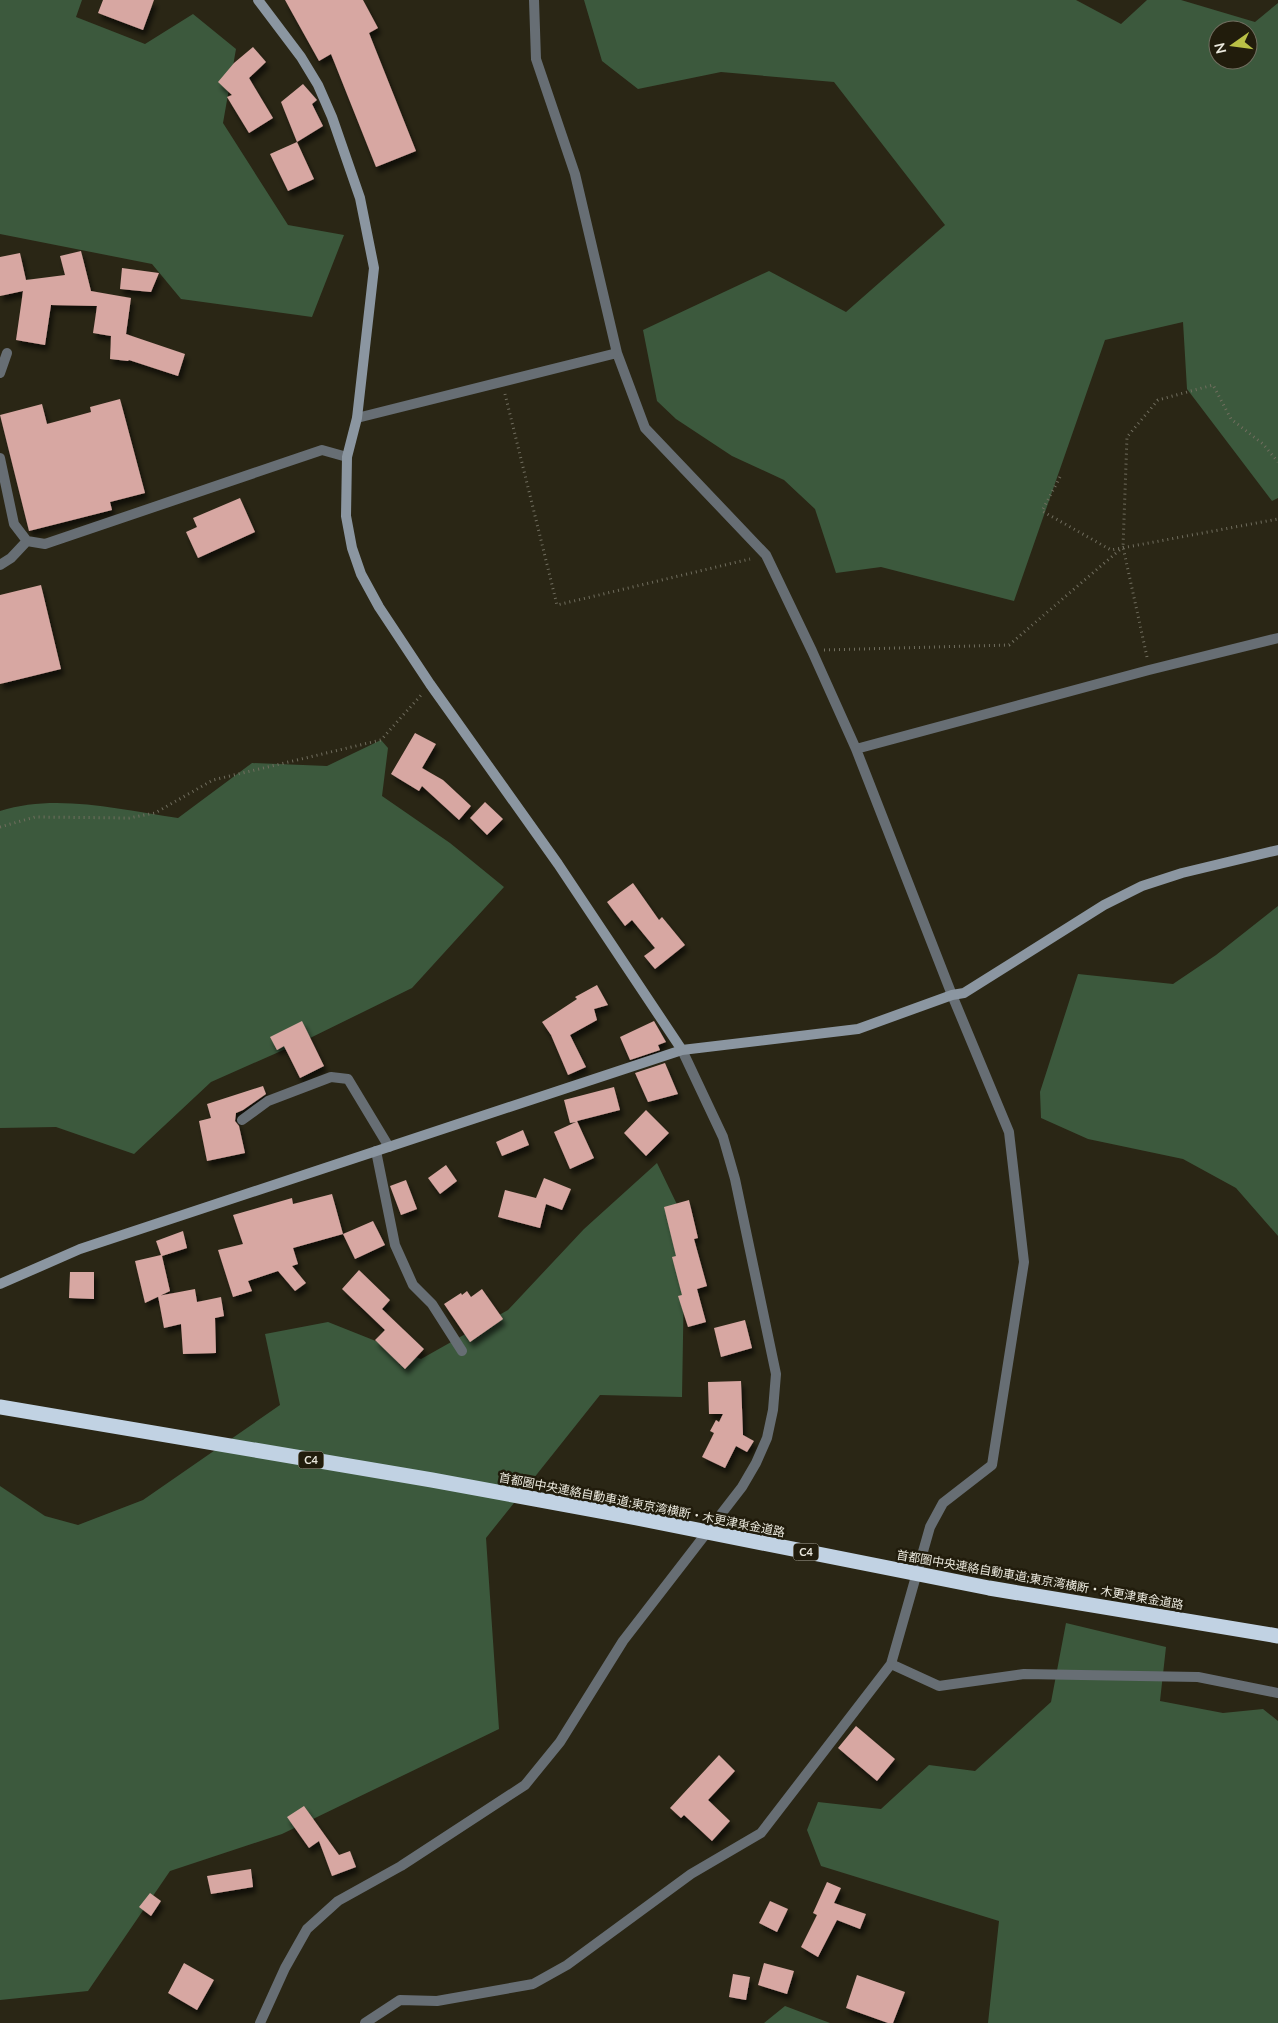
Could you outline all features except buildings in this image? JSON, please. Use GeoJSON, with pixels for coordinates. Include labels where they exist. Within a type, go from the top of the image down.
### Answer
{"type":"FeatureCollection","features":[{"type":"Feature","properties":{"kind":"highway","name":"首都圏中央連絡自動車道;東京湾横断・木更津東金道路"},"geometry":{"type":"LineString","coordinates":[[0,1407],[432,1480],[622,1515],[990,1588],[1278,1636]]}},
{"type":"Feature","properties":{"kind":"street"},"geometry":{"type":"LineString","coordinates":[[258,0],[301,57],[318,85],[332,117],[360,198],[374,268],[357,418],[347,457],[346,516],[352,548],[361,574],[379,607],[430,684],[563,872],[682,1050],[722,1137],[735,1179],[776,1374],[774,1410],[767,1438],[756,1463],[742,1487],[623,1641],[560,1742],[525,1785],[402,1866],[338,1901],[308,1929],[285,1968],[260,2023]]}},
{"type":"Feature","properties":{"kind":"street"},"geometry":{"type":"LineString","coordinates":[[365,2023],[400,2000],[437,2001],[533,1984],[567,1965],[691,1874],[761,1832],[891,1664],[930,1527],[943,1503],[992,1465],[1024,1262],[1009,1132],[952,995],[856,749],[812,650],[766,555],[645,428],[617,354],[575,174],[536,59],[534,0]]}},
{"type":"Feature","properties":{"kind":"street"},"geometry":{"type":"LineString","coordinates":[[0,372],[7,353]]}},
{"type":"Feature","properties":{"kind":"street"},"geometry":{"type":"LineString","coordinates":[[357,418],[617,354]]}},
{"type":"Feature","properties":{"kind":"street"},"geometry":{"type":"LineString","coordinates":[[0,458],[14,524],[27,541],[45,544],[322,450],[347,457]]}},
{"type":"Feature","properties":{"kind":"street"},"geometry":{"type":"LineString","coordinates":[[0,565],[11,558],[27,541]]}},
{"type":"Feature","properties":{"kind":"street"},"geometry":{"type":"LineString","coordinates":[[856,749],[1150,670],[1278,638]]}},
{"type":"Feature","properties":{"kind":"street"},"geometry":{"type":"LineString","coordinates":[[0,1284],[80,1249],[682,1050],[858,1029],[952,995],[964,993],[1104,905],[1142,886],[1182,873],[1278,850]]}},
{"type":"Feature","properties":{"kind":"street"},"geometry":{"type":"LineString","coordinates":[[242,1120],[268,1101],[331,1077],[348,1079],[389,1147]]}},
{"type":"Feature","properties":{"kind":"street"},"geometry":{"type":"LineString","coordinates":[[376,1151],[394,1245],[413,1285],[432,1304],[462,1351]]}},
{"type":"Feature","properties":{"kind":"street"},"geometry":{"type":"LineString","coordinates":[[891,1664],[939,1686],[1024,1674],[1198,1677],[1278,1693]]}},
{"type":"Feature","properties":{"kind":"path"},"geometry":{"type":"LineString","coordinates":[[502,382],[557,605],[766,555]]}},
{"type":"Feature","properties":{"kind":"path"},"geometry":{"type":"LineString","coordinates":[[1150,670],[1123,548],[1127,437],[1158,400],[1213,385],[1231,419],[1263,444],[1278,462]]}},
{"type":"Feature","properties":{"kind":"path"},"geometry":{"type":"LineString","coordinates":[[1060,477],[1042,512],[1111,550],[1278,519]]}},
{"type":"Feature","properties":{"kind":"path"},"geometry":{"type":"LineString","coordinates":[[812,650],[1009,645],[1123,548]]}},
{"type":"Feature","properties":{"kind":"path"},"geometry":{"type":"LineString","coordinates":[[0,827],[35,817],[129,818],[155,813],[213,780],[382,740],[430,684]]}},
{"type":"Feature","properties":{"kind":"green space"},"geometry":{"type":"Polygon","coordinates":[[[0,0],[82,0],[76,17],[145,44],[193,14],[236,49],[223,123],[288,225],[344,235],[312,317],[181,299],[152,264],[0,234],[0,0]]]}},
{"type":"Feature","properties":{"kind":"green space"},"geometry":{"type":"Polygon","coordinates":[[[584,0],[1076,0],[1121,24],[1147,0],[1181,0],[1248,20],[1208,20],[1208,70],[1258,70],[1257,20],[1278,3],[1278,498],[1272,501],[1187,389],[1183,322],[1105,340],[1014,601],[881,567],[836,573],[815,509],[784,480],[732,456],[676,419],[657,401],[643,330],[769,271],[846,312],[945,225],[834,82],[721,72],[638,89],[602,61],[584,0]]]}},
{"type":"Feature","properties":{"kind":"green space"},"geometry":{"type":"Polygon","coordinates":[[[381,740],[388,748],[382,796],[450,843],[504,887],[412,988],[306,1040],[211,1082],[134,1154],[56,1127],[0,1128],[0,811],[44,803],[66,803],[178,818],[252,763],[327,766],[381,740]]]}},
{"type":"Feature","properties":{"kind":"green space"},"geometry":{"type":"Polygon","coordinates":[[[1278,906],[1278,1236],[1236,1188],[1183,1159],[1088,1139],[1041,1118],[1040,1092],[1078,974],[1173,984],[1216,955],[1278,906]]]}},
{"type":"Feature","properties":{"kind":"green space"},"geometry":{"type":"Polygon","coordinates":[[[657,1163],[685,1221],[682,1397],[600,1395],[486,1538],[499,1729],[282,1834],[170,1871],[88,1991],[0,2000],[0,1486],[45,1516],[78,1525],[143,1500],[280,1405],[265,1334],[328,1322],[421,1359],[508,1310],[584,1229],[657,1163]]]}},
{"type":"Feature","properties":{"kind":"green space"},"geometry":{"type":"Polygon","coordinates":[[[1066,1623],[1166,1647],[1160,1701],[1223,1713],[1263,1709],[1278,1721],[1278,2023],[988,2023],[999,1921],[821,1866],[807,1830],[818,1802],[881,1809],[929,1765],[975,1771],[1051,1702],[1066,1623]]]}},
{"type":"Feature","properties":{"kind":"green space"},"geometry":{"type":"Polygon","coordinates":[[[785,2006],[830,2023],[764,2023],[785,2006]]]}}]}
